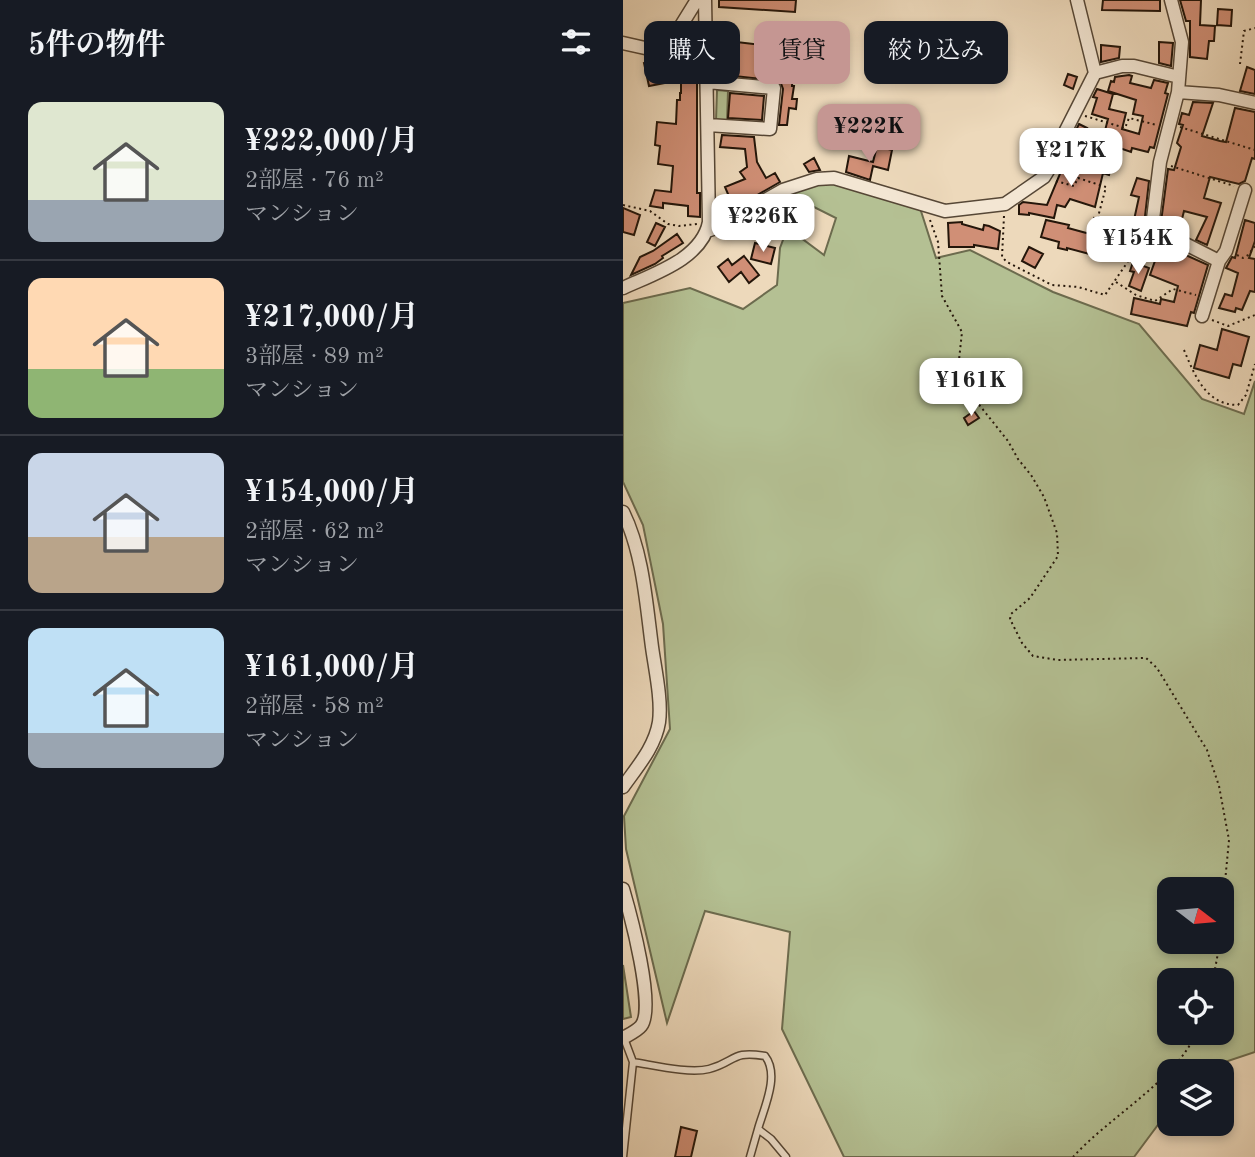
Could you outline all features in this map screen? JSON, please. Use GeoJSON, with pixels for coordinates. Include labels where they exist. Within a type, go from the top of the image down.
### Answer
{"type":"FeatureCollection","features":[{"type":"Feature","properties":{"kind":"street"},"geometry":{"type":"LineString","coordinates":[[623,43],[645,48],[663,48],[674,37],[699,0]]}},
{"type":"Feature","properties":{"kind":"street"},"geometry":{"type":"LineString","coordinates":[[705,0],[706,21]]}},
{"type":"Feature","properties":{"kind":"street"},"geometry":{"type":"LineString","coordinates":[[708,227],[740,220],[758,204],[783,190],[817,179],[834,178],[945,211],[1005,204],[1044,177],[1095,73],[1077,0]]}},
{"type":"Feature","properties":{"kind":"street"},"geometry":{"type":"LineString","coordinates":[[1171,0],[1182,42],[1178,92],[1160,162],[1152,227],[1222,256]]}},
{"type":"Feature","properties":{"kind":"street"},"geometry":{"type":"LineString","coordinates":[[1095,73],[1122,66],[1134,66],[1179,77]]}},
{"type":"Feature","properties":{"kind":"street"},"geometry":{"type":"LineString","coordinates":[[623,289],[685,257],[708,227],[707,84]]}},
{"type":"Feature","properties":{"kind":"street"},"geometry":{"type":"LineString","coordinates":[[708,125],[770,129],[774,88],[729,84]]}},
{"type":"Feature","properties":{"kind":"street"},"geometry":{"type":"LineString","coordinates":[[1178,92],[1219,95],[1255,103]]}},
{"type":"Feature","properties":{"kind":"street"},"geometry":{"type":"LineString","coordinates":[[1202,316],[1245,190]]}},
{"type":"Feature","properties":{"kind":"street"},"geometry":{"type":"LineString","coordinates":[[623,512],[631,528],[642,579],[657,677],[659,721],[649,750],[623,787]]}},
{"type":"Feature","properties":{"kind":"street"},"geometry":{"type":"LineString","coordinates":[[623,889],[646,991],[647,1010],[642,1026],[624,1038]]}},
{"type":"Feature","properties":{"kind":"lane"},"geometry":{"type":"LineString","coordinates":[[623,1157],[633,1062],[624,1038]]}},
{"type":"Feature","properties":{"kind":"lane"},"geometry":{"type":"LineString","coordinates":[[633,1062],[696,1070],[709,1069],[746,1053],[765,1056],[771,1063],[772,1074],[750,1157]]}},
{"type":"Feature","properties":{"kind":"lane"},"geometry":{"type":"LineString","coordinates":[[758,1129],[771,1139],[786,1157]]}},
{"type":"Feature","properties":{"kind":"path"},"geometry":{"type":"LineString","coordinates":[[1240,64],[1244,31],[1255,28]]}},
{"type":"Feature","properties":{"kind":"path"},"geometry":{"type":"LineString","coordinates":[[1074,113],[1125,128],[1129,118],[1168,125],[1255,150]]}},
{"type":"Feature","properties":{"kind":"path"},"geometry":{"type":"LineString","coordinates":[[1160,162],[1245,190]]}},
{"type":"Feature","properties":{"kind":"path"},"geometry":{"type":"LineString","coordinates":[[1005,204],[1002,257],[1007,262],[1052,285],[1079,287],[1105,295],[1152,227],[1098,217],[1106,187],[1077,178],[1074,186],[1044,177]]}},
{"type":"Feature","properties":{"kind":"path"},"geometry":{"type":"LineString","coordinates":[[623,205],[650,211],[668,224],[708,227]]}},
{"type":"Feature","properties":{"kind":"path"},"geometry":{"type":"LineString","coordinates":[[924,206],[938,243],[941,296],[962,332],[961,382],[1031,475],[1044,497],[1057,533],[1058,556],[1030,598],[1011,614],[1010,619],[1021,643],[1033,656],[1058,660],[1146,658],[1157,668],[1207,750],[1219,786],[1229,840],[1226,877]]}},
{"type":"Feature","properties":{"kind":"path"},"geometry":{"type":"LineString","coordinates":[[1222,256],[1243,258],[1248,256],[1255,246]]}},
{"type":"Feature","properties":{"kind":"path"},"geometry":{"type":"LineString","coordinates":[[1115,281],[1136,295],[1155,301],[1174,289],[1207,297]]}},
{"type":"Feature","properties":{"kind":"path"},"geometry":{"type":"LineString","coordinates":[[1202,316],[1229,326],[1255,315]]}},
{"type":"Feature","properties":{"kind":"path"},"geometry":{"type":"LineString","coordinates":[[1184,350],[1194,375],[1206,391],[1219,402],[1228,405],[1238,405],[1246,396],[1255,364]]}},
{"type":"Feature","properties":{"kind":"path"},"geometry":{"type":"LineString","coordinates":[[1073,1157],[1176,1063],[1191,1045]]}},
{"type":"Feature","properties":{"kind":"green space"},"geometry":{"type":"Polygon","coordinates":[[[717,90],[728,91],[727,122],[716,121],[717,90]]]}},
{"type":"Feature","properties":{"kind":"green space"},"geometry":{"type":"Polygon","coordinates":[[[837,182],[920,208],[936,258],[970,250],[1053,292],[1139,324],[1202,399],[1244,414],[1255,381],[1255,1052],[1234,1059],[1157,1059],[1157,1126],[1134,1157],[844,1157],[782,1029],[790,932],[705,911],[667,1023],[626,849],[624,816],[670,729],[663,624],[643,525],[623,482],[623,303],[690,288],[743,309],[777,285],[780,248],[786,232],[801,238],[824,255],[836,218],[784,192],[817,183],[837,182]]]}},
{"type":"Feature","properties":{"kind":"green space"},"geometry":{"type":"Polygon","coordinates":[[[623,965],[631,1017],[623,1019],[623,965]]]}},
{"type":"Feature","properties":{"kind":"building"},"geometry":{"type":"Polygon","coordinates":[[[719,0],[796,0],[795,12],[719,7],[719,0]]]}},
{"type":"Feature","properties":{"kind":"building"},"geometry":{"type":"Polygon","coordinates":[[[1103,0],[1160,0],[1160,11],[1102,10],[1103,0]]]}},
{"type":"Feature","properties":{"kind":"building"},"geometry":{"type":"Polygon","coordinates":[[[1180,0],[1201,0],[1200,25],[1215,26],[1214,41],[1209,41],[1207,59],[1190,57],[1190,21],[1186,21],[1180,0]]]}},
{"type":"Feature","properties":{"kind":"building"},"geometry":{"type":"Polygon","coordinates":[[[1218,9],[1232,10],[1231,26],[1217,25],[1218,9]]]}},
{"type":"Feature","properties":{"kind":"building"},"geometry":{"type":"Polygon","coordinates":[[[740,42],[754,44],[754,78],[740,77],[740,42]]]}},
{"type":"Feature","properties":{"kind":"building"},"geometry":{"type":"Polygon","coordinates":[[[1159,42],[1173,43],[1171,66],[1159,63],[1159,42]]]}},
{"type":"Feature","properties":{"kind":"building"},"geometry":{"type":"Polygon","coordinates":[[[1101,45],[1120,47],[1119,58],[1101,62],[1101,45]]]}},
{"type":"Feature","properties":{"kind":"building"},"geometry":{"type":"Polygon","coordinates":[[[1247,67],[1255,70],[1255,94],[1240,91],[1247,67]]]}},
{"type":"Feature","properties":{"kind":"building"},"geometry":{"type":"Polygon","coordinates":[[[1068,74],[1077,77],[1073,89],[1064,85],[1068,74]]]}},
{"type":"Feature","properties":{"kind":"building"},"geometry":{"type":"Polygon","coordinates":[[[1132,76],[1130,83],[1151,88],[1154,80],[1168,83],[1165,93],[1168,94],[1154,148],[1150,147],[1148,152],[1132,148],[1131,152],[1102,142],[1108,119],[1092,114],[1097,98],[1093,97],[1097,89],[1113,94],[1109,109],[1126,113],[1122,129],[1139,134],[1143,116],[1133,114],[1136,100],[1108,91],[1115,77],[1132,76]]]}},
{"type":"Feature","properties":{"kind":"building"},"geometry":{"type":"Polygon","coordinates":[[[681,84],[697,84],[697,193],[700,193],[700,217],[688,216],[688,206],[663,203],[663,208],[650,206],[655,190],[671,192],[673,166],[658,164],[660,146],[655,145],[657,122],[676,124],[677,100],[680,100],[681,84]]]}},
{"type":"Feature","properties":{"kind":"building"},"geometry":{"type":"Polygon","coordinates":[[[781,84],[794,86],[792,99],[797,99],[796,109],[789,108],[787,125],[779,125],[783,89],[781,84]]]}},
{"type":"Feature","properties":{"kind":"building"},"geometry":{"type":"Polygon","coordinates":[[[730,93],[764,96],[762,120],[728,118],[730,93]]]}},
{"type":"Feature","properties":{"kind":"building"},"geometry":{"type":"Polygon","coordinates":[[[1193,102],[1213,103],[1202,136],[1226,142],[1235,108],[1255,112],[1255,159],[1252,158],[1245,181],[1239,184],[1210,177],[1204,198],[1221,203],[1207,245],[1196,240],[1207,217],[1184,211],[1179,231],[1161,222],[1168,169],[1174,170],[1181,147],[1177,143],[1183,125],[1179,124],[1182,113],[1189,115],[1193,102]]]}},
{"type":"Feature","properties":{"kind":"building"},"geometry":{"type":"Polygon","coordinates":[[[1079,124],[1087,128],[1080,138],[1073,136],[1079,124]]]}},
{"type":"Feature","properties":{"kind":"building"},"geometry":{"type":"Polygon","coordinates":[[[722,135],[754,137],[757,162],[766,178],[775,173],[780,182],[742,204],[743,206],[731,214],[727,203],[731,201],[725,187],[745,179],[740,172],[747,167],[745,149],[720,147],[722,135]]]}},
{"type":"Feature","properties":{"kind":"building"},"geometry":{"type":"Polygon","coordinates":[[[877,146],[892,150],[888,170],[873,166],[870,180],[846,172],[849,156],[873,162],[877,146]]]}},
{"type":"Feature","properties":{"kind":"building"},"geometry":{"type":"Polygon","coordinates":[[[1067,157],[1092,165],[1093,162],[1111,167],[1109,175],[1103,173],[1095,207],[1070,199],[1065,207],[1057,205],[1054,218],[1029,213],[1019,214],[1019,205],[1023,202],[1047,205],[1067,157]]]}},
{"type":"Feature","properties":{"kind":"building"},"geometry":{"type":"Polygon","coordinates":[[[814,158],[820,170],[809,172],[804,164],[814,158]]]}},
{"type":"Feature","properties":{"kind":"building"},"geometry":{"type":"Polygon","coordinates":[[[1137,178],[1149,181],[1145,216],[1131,258],[1113,253],[1121,236],[1128,239],[1139,221],[1134,220],[1139,197],[1131,195],[1137,178]]]}},
{"type":"Feature","properties":{"kind":"building"},"geometry":{"type":"Polygon","coordinates":[[[623,208],[640,215],[634,235],[623,232],[623,208]]]}},
{"type":"Feature","properties":{"kind":"building"},"geometry":{"type":"Polygon","coordinates":[[[1094,218],[1107,222],[1097,256],[1058,248],[1059,242],[1041,237],[1046,220],[1069,225],[1068,228],[1090,234],[1094,218]]]}},
{"type":"Feature","properties":{"kind":"building"},"geometry":{"type":"Polygon","coordinates":[[[1245,220],[1255,223],[1255,241],[1249,258],[1255,259],[1255,292],[1250,291],[1242,310],[1236,308],[1235,312],[1219,308],[1225,294],[1232,296],[1238,273],[1226,268],[1232,257],[1235,258],[1245,220]]]}},
{"type":"Feature","properties":{"kind":"building"},"geometry":{"type":"Polygon","coordinates":[[[962,222],[983,230],[984,225],[1000,231],[998,249],[974,245],[949,247],[948,223],[962,222]]]}},
{"type":"Feature","properties":{"kind":"building"},"geometry":{"type":"Polygon","coordinates":[[[656,223],[665,227],[655,246],[647,242],[656,223]]]}},
{"type":"Feature","properties":{"kind":"building"},"geometry":{"type":"Polygon","coordinates":[[[677,234],[683,243],[662,256],[655,264],[631,275],[640,257],[677,234]]]}},
{"type":"Feature","properties":{"kind":"building"},"geometry":{"type":"Polygon","coordinates":[[[755,243],[775,248],[771,264],[751,259],[755,243]]]}},
{"type":"Feature","properties":{"kind":"building"},"geometry":{"type":"Polygon","coordinates":[[[1161,244],[1208,265],[1194,313],[1191,312],[1187,326],[1131,314],[1134,298],[1160,304],[1161,299],[1174,302],[1178,286],[1150,275],[1161,244]]]}},
{"type":"Feature","properties":{"kind":"building"},"geometry":{"type":"Polygon","coordinates":[[[1029,247],[1043,254],[1035,268],[1022,261],[1029,247]]]}},
{"type":"Feature","properties":{"kind":"building"},"geometry":{"type":"Polygon","coordinates":[[[744,256],[759,275],[749,283],[741,272],[729,282],[718,267],[728,259],[732,265],[744,256]]]}},
{"type":"Feature","properties":{"kind":"building"},"geometry":{"type":"Polygon","coordinates":[[[1133,262],[1149,268],[1141,291],[1129,286],[1134,272],[1130,271],[1133,262]]]}},
{"type":"Feature","properties":{"kind":"building"},"geometry":{"type":"Polygon","coordinates":[[[1222,329],[1249,337],[1241,366],[1233,364],[1229,378],[1194,368],[1200,345],[1217,350],[1222,329]]]}},
{"type":"Feature","properties":{"kind":"building"},"geometry":{"type":"Polygon","coordinates":[[[974,411],[979,418],[968,425],[964,418],[974,411]]]}},
{"type":"Feature","properties":{"kind":"building"},"geometry":{"type":"Polygon","coordinates":[[[681,1127],[697,1131],[691,1157],[675,1157],[681,1127]]]}}]}
